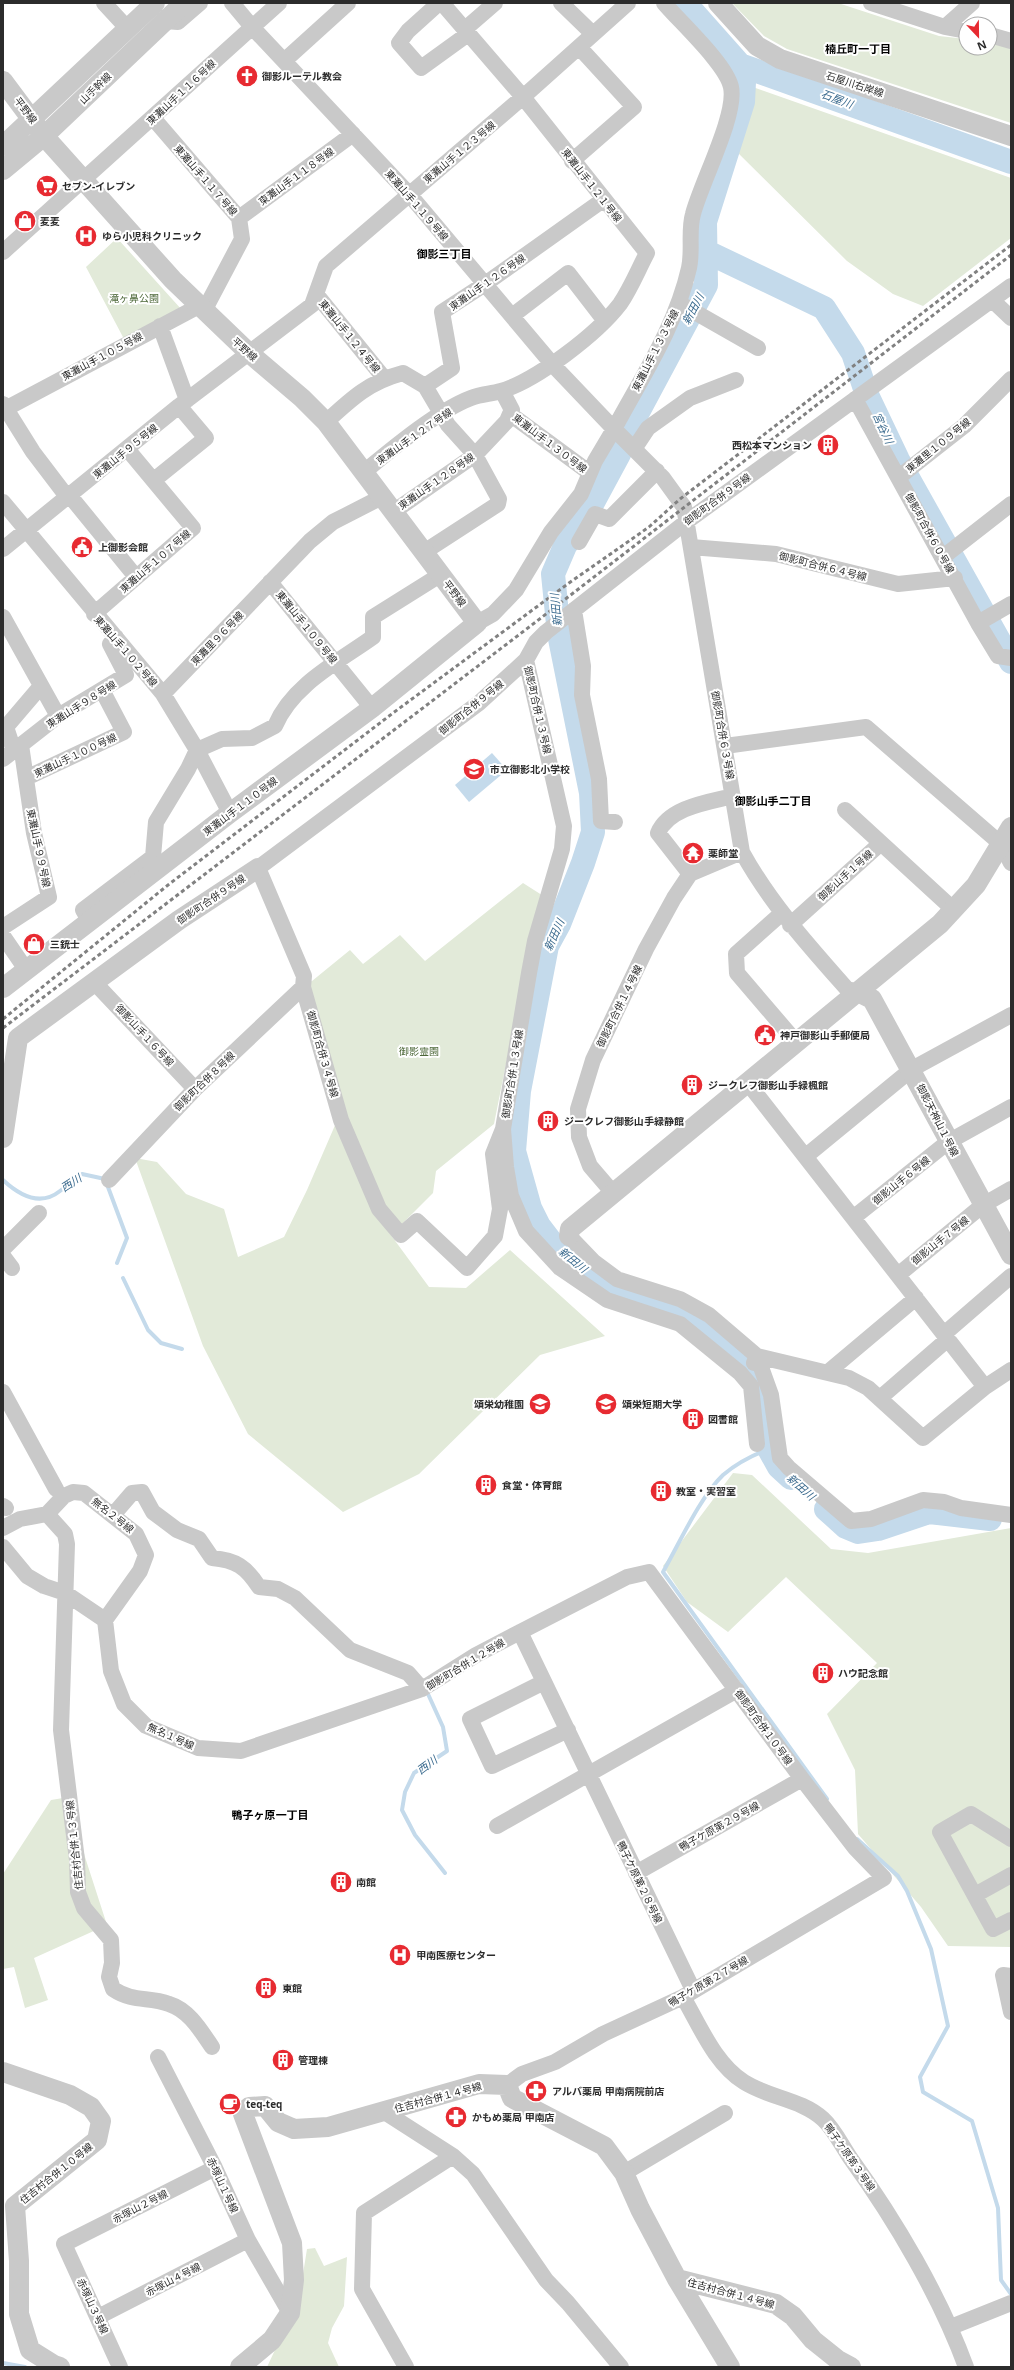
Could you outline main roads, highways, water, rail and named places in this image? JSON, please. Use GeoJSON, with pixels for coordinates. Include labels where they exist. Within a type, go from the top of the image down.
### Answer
{"type":"FeatureCollection","features":[{"type":"Feature","properties":{"kind":"water"},"geometry":{"type":"Polygon","coordinates":[[[492,753],[507,770],[469,802],[455,785],[492,753]]]}},
{"type":"Feature","properties":{"kind":"waterway","name":"石屋川"},"geometry":{"type":"LineString","coordinates":[[685,3],[740,65],[1011,162]]}},
{"type":"Feature","properties":{"kind":"waterway","name":"新田川"},"geometry":{"type":"LineString","coordinates":[[740,65],[744,82],[743,102],[705,222],[706,285],[638,412],[619,454],[591,506],[565,546],[553,574],[559,634],[591,793],[593,832],[583,863],[559,924],[547,946],[519,1091],[514,1151],[530,1208],[539,1226],[552,1243],[585,1271],[624,1296],[688,1313],[706,1323],[758,1379],[767,1414],[769,1449],[779,1467],[791,1478]]}},
{"type":"Feature","properties":{"kind":"waterway","name":"宮谷川"},"geometry":{"type":"LineString","coordinates":[[705,251],[824,308],[853,353],[867,395],[898,460],[1011,662]]}},
{"type":"Feature","properties":{"kind":"waterway","name":"西川"},"geometry":{"type":"LineString","coordinates":[[3,1180],[23,1194],[37,1199],[52,1196],[82,1174],[105,1179],[127,1238],[117,1263]]}},
{"type":"Feature","properties":{"kind":"waterway","name":"西川"},"geometry":{"type":"LineString","coordinates":[[123,1278],[148,1330],[161,1343],[182,1349]]}},
{"type":"Feature","properties":{"kind":"waterway"},"geometry":{"type":"LineString","coordinates":[[769,1449],[733,1467],[714,1484],[690,1521],[663,1572],[827,1799]]}},
{"type":"Feature","properties":{"kind":"waterway","name":"新田川"},"geometry":{"type":"LineString","coordinates":[[826,1509],[846,1527],[858,1532],[878,1529],[929,1512],[990,1519]]}},
{"type":"Feature","properties":{"kind":"waterway","name":"西川"},"geometry":{"type":"LineString","coordinates":[[428,1694],[443,1727],[447,1751],[414,1773],[405,1792],[402,1810],[415,1835],[445,1873]]}},
{"type":"Feature","properties":{"kind":"waterway"},"geometry":{"type":"LineString","coordinates":[[857,1839],[898,1876],[907,1891],[931,1949],[948,2026],[920,2077],[923,2092],[972,2121],[998,2208],[1001,2280],[1011,2294]]}},
{"type":"Feature","properties":{"kind":"waterway"},"geometry":{"type":"LineString","coordinates":[[3,2363],[25,2367]]}},
{"type":"Feature","properties":{"kind":"railway"},"geometry":{"type":"LineString","coordinates":[[3,1019],[168,885],[393,713],[569,583],[649,527],[680,499],[1011,245]]}},
{"type":"Feature","properties":{"kind":"railway"},"geometry":{"type":"LineString","coordinates":[[3,1028],[537,621],[1011,255]]}},
{"type":"Feature","properties":{"kind":"place","name":"御影ルーテル教会"},"geometry":{"type":"Point","coordinates":[247,76]}},
{"type":"Feature","properties":{"kind":"place","name":"セブン-イレブン"},"geometry":{"type":"Point","coordinates":[47,186]}},
{"type":"Feature","properties":{"kind":"place","name":"麦麦"},"geometry":{"type":"Point","coordinates":[25,221]}},
{"type":"Feature","properties":{"kind":"place","name":"ゆら小児科クリニック"},"geometry":{"type":"Point","coordinates":[86,236]}},
{"type":"Feature","properties":{"kind":"place","name":"西松本マンション"},"geometry":{"type":"Point","coordinates":[828,445]}},
{"type":"Feature","properties":{"kind":"place","name":"上御影会館"},"geometry":{"type":"Point","coordinates":[82,547]}},
{"type":"Feature","properties":{"kind":"place","name":"市立御影北小学校"},"geometry":{"type":"Point","coordinates":[474,769]}},
{"type":"Feature","properties":{"kind":"place","name":"薬師堂"},"geometry":{"type":"Point","coordinates":[693,853]}},
{"type":"Feature","properties":{"kind":"place","name":"三銃士"},"geometry":{"type":"Point","coordinates":[34,944]}},
{"type":"Feature","properties":{"kind":"place","name":"神戸御影山手郵便局"},"geometry":{"type":"Point","coordinates":[765,1035]}},
{"type":"Feature","properties":{"kind":"place","name":"ジークレフ御影山手緑楓館"},"geometry":{"type":"Point","coordinates":[692,1085]}},
{"type":"Feature","properties":{"kind":"place","name":"ジークレフ御影山手緑静館"},"geometry":{"type":"Point","coordinates":[548,1121]}},
{"type":"Feature","properties":{"kind":"place","name":"頌栄幼稚園"},"geometry":{"type":"Point","coordinates":[540,1404]}},
{"type":"Feature","properties":{"kind":"place","name":"頌栄短期大学"},"geometry":{"type":"Point","coordinates":[606,1404]}},
{"type":"Feature","properties":{"kind":"place","name":"図書館"},"geometry":{"type":"Point","coordinates":[693,1419]}},
{"type":"Feature","properties":{"kind":"place","name":"食堂・体育館"},"geometry":{"type":"Point","coordinates":[486,1485]}},
{"type":"Feature","properties":{"kind":"place","name":"教室・実習室"},"geometry":{"type":"Point","coordinates":[661,1491]}},
{"type":"Feature","properties":{"kind":"place","name":"ハウ記念館"},"geometry":{"type":"Point","coordinates":[823,1673]}},
{"type":"Feature","properties":{"kind":"place","name":"南館"},"geometry":{"type":"Point","coordinates":[341,1882]}},
{"type":"Feature","properties":{"kind":"place","name":"甲南医療センター"},"geometry":{"type":"Point","coordinates":[400,1955]}},
{"type":"Feature","properties":{"kind":"place","name":"東館"},"geometry":{"type":"Point","coordinates":[266,1988]}},
{"type":"Feature","properties":{"kind":"place","name":"管理棟"},"geometry":{"type":"Point","coordinates":[283,2060]}},
{"type":"Feature","properties":{"kind":"place","name":"アルバ薬局 甲南病院前店"},"geometry":{"type":"Point","coordinates":[536,2091]}},
{"type":"Feature","properties":{"kind":"place","name":"teq-teq"},"geometry":{"type":"Point","coordinates":[230,2104]}},
{"type":"Feature","properties":{"kind":"place","name":"かもめ薬局 甲南店"},"geometry":{"type":"Point","coordinates":[456,2117]}},
{"type":"Feature","properties":{"kind":"district","name":"楠丘町一丁目"},"geometry":{"type":"Point","coordinates":[858,49]}},
{"type":"Feature","properties":{"kind":"district","name":"御影三丁目"},"geometry":{"type":"Point","coordinates":[444,254]}},
{"type":"Feature","properties":{"kind":"district","name":"御影山手二丁目"},"geometry":{"type":"Point","coordinates":[773,801]}},
{"type":"Feature","properties":{"kind":"district","name":"鴨子ヶ原一丁目"},"geometry":{"type":"Point","coordinates":[270,1815]}},
{"type":"Feature","properties":{"kind":"park label","name":"滝ヶ鼻公園"},"geometry":{"type":"Point","coordinates":[134,298]}},
{"type":"Feature","properties":{"kind":"park label","name":"御影霊園"},"geometry":{"type":"Point","coordinates":[419,1051]}}]}
